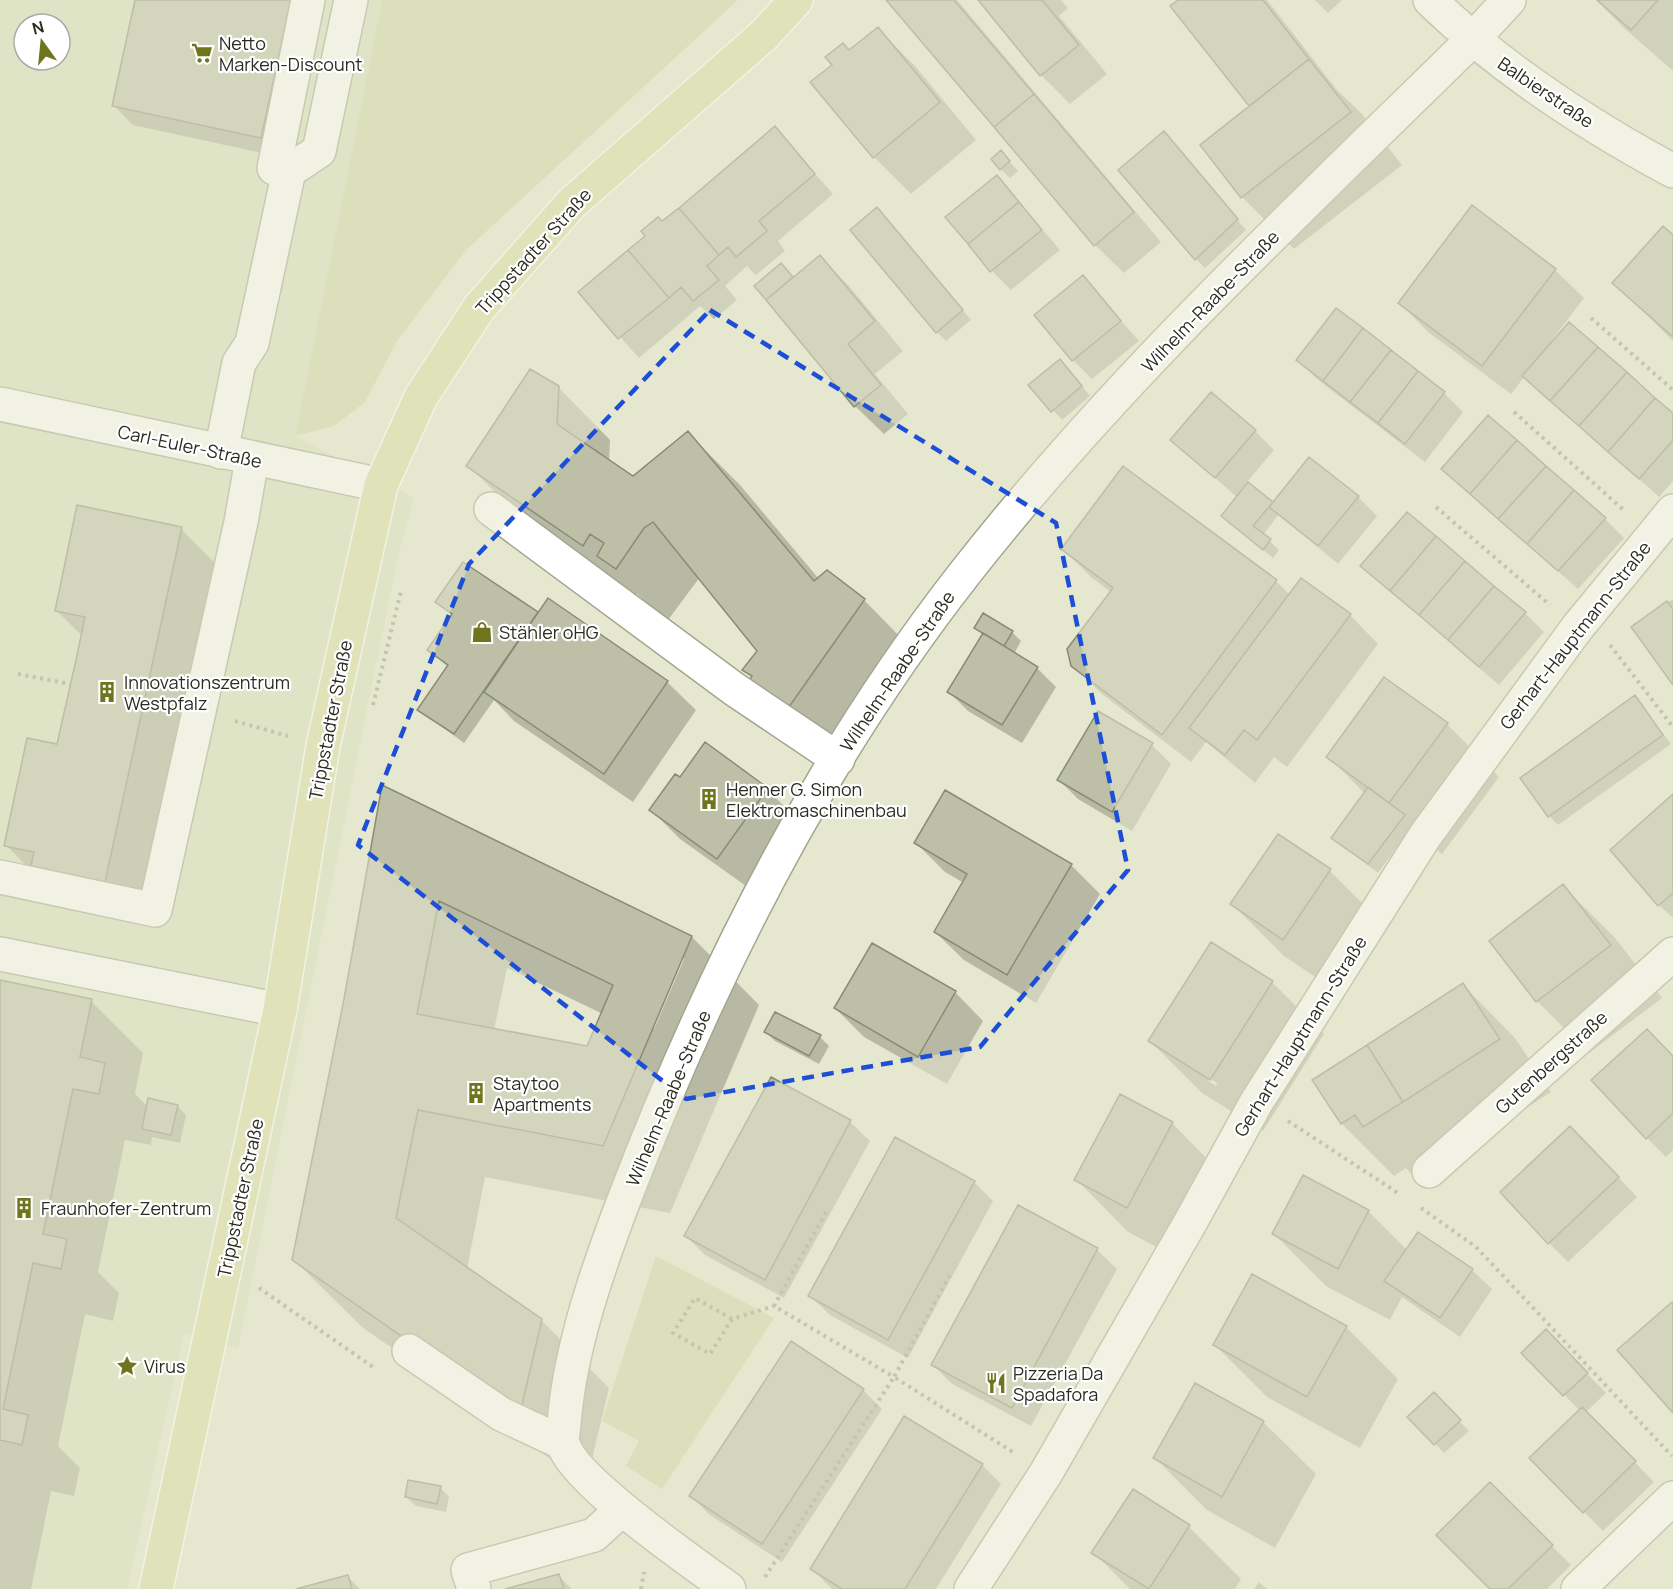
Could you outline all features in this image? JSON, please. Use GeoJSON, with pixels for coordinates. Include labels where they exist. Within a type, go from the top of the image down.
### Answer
{"type":"FeatureCollection","features":[{"type":"Feature","properties":{"kind":"main road","name":"Trippstadter Straße"},"geometry":{"type":"LineString","coordinates":[[156,1589],[279,1010],[323,746],[381,486],[421,397],[479,308],[572,203],[763,36],[796,0]]}},
{"type":"Feature","properties":{"kind":"street"},"geometry":{"type":"LineString","coordinates":[[0,877],[155,910],[241,522],[236,456],[239,363],[252,343],[308,0]]}},
{"type":"Feature","properties":{"kind":"street"},"geometry":{"type":"LineString","coordinates":[[281,169],[319,151],[351,0]]}},
{"type":"Feature","properties":{"kind":"street","name":"Balbierstraße"},"geometry":{"type":"LineString","coordinates":[[1430,0],[1472,40],[1626,146],[1673,171]]}},
{"type":"Feature","properties":{"kind":"street","name":"Wilhelm-Raabe-Straße"},"geometry":{"type":"LineString","coordinates":[[563,1443],[567,1385],[606,1249],[646,1142],[745,922],[838,759],[889,679],[962,577],[1021,503],[1209,298],[1472,40],[1509,0]]}},
{"type":"Feature","properties":{"kind":"street","name":"Carl-Euler-Straße"},"geometry":{"type":"LineString","coordinates":[[0,404],[381,486]]}},
{"type":"Feature","properties":{"kind":"street"},"geometry":{"type":"LineString","coordinates":[[491,509],[734,689],[838,759]]}},
{"type":"Feature","properties":{"kind":"street","name":"Gerhart-Hauptmann-Straße"},"geometry":{"type":"LineString","coordinates":[[971,1589],[1046,1473],[1190,1223],[1256,1103],[1425,836],[1576,628],[1673,511]]}},
{"type":"Feature","properties":{"kind":"street"},"geometry":{"type":"LineString","coordinates":[[0,954],[279,1010]]}},
{"type":"Feature","properties":{"kind":"street","name":"Gutenbergstraße"},"geometry":{"type":"LineString","coordinates":[[1428,1171],[1673,954]]}},
{"type":"Feature","properties":{"kind":"street"},"geometry":{"type":"LineString","coordinates":[[408,1351],[501,1414],[563,1443],[578,1466],[622,1509],[729,1589]]}},
{"type":"Feature","properties":{"kind":"street"},"geometry":{"type":"LineString","coordinates":[[1578,1589],[1673,1498]]}},
{"type":"Feature","properties":{"kind":"street"},"geometry":{"type":"LineString","coordinates":[[474,1589],[468,1570],[594,1535],[622,1509]]}},
{"type":"Feature","properties":{"kind":"path"},"geometry":{"type":"LineString","coordinates":[[1591,318],[1673,390]]}},
{"type":"Feature","properties":{"kind":"path"},"geometry":{"type":"LineString","coordinates":[[1514,412],[1629,515]]}},
{"type":"Feature","properties":{"kind":"path"},"geometry":{"type":"LineString","coordinates":[[1436,507],[1551,606]]}},
{"type":"Feature","properties":{"kind":"path"},"geometry":{"type":"LineString","coordinates":[[1604,637],[1673,727]]}},
{"type":"Feature","properties":{"kind":"path"},"geometry":{"type":"LineString","coordinates":[[18,674],[70,684]]}},
{"type":"Feature","properties":{"kind":"path"},"geometry":{"type":"LineString","coordinates":[[144,700],[199,711],[323,746]]}},
{"type":"Feature","properties":{"kind":"path"},"geometry":{"type":"LineString","coordinates":[[1279,1115],[1404,1196]]}},
{"type":"Feature","properties":{"kind":"path"},"geometry":{"type":"LineString","coordinates":[[1413,1203],[1476,1247],[1672,1456]]}},
{"type":"Feature","properties":{"kind":"path"},"geometry":{"type":"LineString","coordinates":[[732,1319],[694,1298],[673,1333],[710,1354],[732,1319],[774,1306],[826,1212]]}},
{"type":"Feature","properties":{"kind":"path"},"geometry":{"type":"LineString","coordinates":[[765,1577],[894,1377],[950,1275]]}},
{"type":"Feature","properties":{"kind":"path"},"geometry":{"type":"LineString","coordinates":[[251,1282],[315,1327]]}},
{"type":"Feature","properties":{"kind":"path"},"geometry":{"type":"LineString","coordinates":[[774,1306],[894,1377],[1022,1458]]}},
{"type":"Feature","properties":{"kind":"highlighted area"},"geometry":{"type":"Polygon","coordinates":[[[710,310],[1056,523],[1128,870],[980,1047],[686,1099],[358,845],[469,564],[710,310]]]}},
{"type":"Feature","properties":{"kind":"shaded area"},"geometry":{"type":"Polygon","coordinates":[[[0,0],[382,0],[295,436],[414,498],[397,561],[238,1348],[184,1333],[127,1589],[0,1589],[0,0]]]}},
{"type":"Feature","properties":{"kind":"shaded area"},"geometry":{"type":"Polygon","coordinates":[[[382,0],[738,0],[466,250],[397,341],[365,402],[334,426],[295,436],[382,0]]]}},
{"type":"Feature","properties":{"kind":"shaded area"},"geometry":{"type":"Polygon","coordinates":[[[656,1256],[774,1318],[662,1489],[626,1466],[639,1441],[602,1421],[656,1256]]]}},
{"type":"Feature","properties":{"kind":"building","name":"Netto Marken-Discount"},"geometry":{"type":"Polygon","coordinates":[[[135,0],[291,0],[261,138],[112,106],[135,0]]]}},
{"type":"Feature","properties":{"kind":"building"},"geometry":{"type":"Polygon","coordinates":[[[886,0],[954,0],[1034,94],[994,127],[886,0]]]}},
{"type":"Feature","properties":{"kind":"building"},"geometry":{"type":"Polygon","coordinates":[[[978,0],[1042,0],[1079,45],[1040,76],[978,0]]]}},
{"type":"Feature","properties":{"kind":"building"},"geometry":{"type":"Polygon","coordinates":[[[1178,0],[1263,0],[1309,59],[1249,106],[1170,6],[1178,0]]]}},
{"type":"Feature","properties":{"kind":"building"},"geometry":{"type":"Polygon","coordinates":[[[1597,0],[1658,0],[1631,30],[1597,0]]]}},
{"type":"Feature","properties":{"kind":"building"},"geometry":{"type":"Polygon","coordinates":[[[878,27],[940,102],[873,158],[810,82],[832,65],[825,57],[843,43],[849,50],[878,27]]]}},
{"type":"Feature","properties":{"kind":"building"},"geometry":{"type":"Polygon","coordinates":[[[1309,59],[1351,112],[1241,198],[1200,145],[1309,59]]]}},
{"type":"Feature","properties":{"kind":"building"},"geometry":{"type":"Polygon","coordinates":[[[1034,94],[1134,212],[1094,246],[994,127],[1034,94]]]}},
{"type":"Feature","properties":{"kind":"building"},"geometry":{"type":"Polygon","coordinates":[[[775,126],[815,174],[759,221],[767,231],[736,257],[728,247],[719,255],[679,208],[775,126]]]}},
{"type":"Feature","properties":{"kind":"building"},"geometry":{"type":"Polygon","coordinates":[[[1164,131],[1238,219],[1195,260],[1118,170],[1164,131]]]}},
{"type":"Feature","properties":{"kind":"building"},"geometry":{"type":"Polygon","coordinates":[[[1001,150],[1010,161],[1000,170],[991,159],[1001,150]]]}},
{"type":"Feature","properties":{"kind":"building"},"geometry":{"type":"Polygon","coordinates":[[[997,175],[1019,202],[968,244],[945,217],[997,175]]]}},
{"type":"Feature","properties":{"kind":"building"},"geometry":{"type":"Polygon","coordinates":[[[1019,202],[1042,230],[990,272],[968,244],[1019,202]]]}},
{"type":"Feature","properties":{"kind":"building"},"geometry":{"type":"Polygon","coordinates":[[[1472,205],[1556,269],[1482,366],[1398,303],[1472,205]]]}},
{"type":"Feature","properties":{"kind":"building"},"geometry":{"type":"Polygon","coordinates":[[[877,207],[963,310],[936,333],[850,230],[877,207]]]}},
{"type":"Feature","properties":{"kind":"building"},"geometry":{"type":"Polygon","coordinates":[[[679,208],[719,255],[707,266],[719,280],[693,301],[681,287],[669,298],[628,250],[645,236],[641,231],[658,217],[662,221],[679,208]]]}},
{"type":"Feature","properties":{"kind":"building"},"geometry":{"type":"Polygon","coordinates":[[[1663,226],[1673,235],[1673,337],[1612,283],[1663,226]]]}},
{"type":"Feature","properties":{"kind":"building"},"geometry":{"type":"Polygon","coordinates":[[[628,250],[669,298],[618,339],[578,292],[628,250]]]}},
{"type":"Feature","properties":{"kind":"building"},"geometry":{"type":"Polygon","coordinates":[[[820,255],[875,321],[848,344],[881,385],[854,407],[766,300],[820,255]]]}},
{"type":"Feature","properties":{"kind":"building"},"geometry":{"type":"Polygon","coordinates":[[[781,263],[793,277],[766,300],[754,286],[781,263]]]}},
{"type":"Feature","properties":{"kind":"building"},"geometry":{"type":"Polygon","coordinates":[[[1083,275],[1121,321],[1072,361],[1034,315],[1083,275]]]}},
{"type":"Feature","properties":{"kind":"building"},"geometry":{"type":"Polygon","coordinates":[[[1336,308],[1363,328],[1323,381],[1296,360],[1336,308]]]}},
{"type":"Feature","properties":{"kind":"building"},"geometry":{"type":"Polygon","coordinates":[[[1569,322],[1598,347],[1550,401],[1522,376],[1569,322]]]}},
{"type":"Feature","properties":{"kind":"building"},"geometry":{"type":"Polygon","coordinates":[[[1363,328],[1391,350],[1350,402],[1323,381],[1363,328]]]}},
{"type":"Feature","properties":{"kind":"building"},"geometry":{"type":"Polygon","coordinates":[[[1598,347],[1627,372],[1579,426],[1550,401],[1598,347]]]}},
{"type":"Feature","properties":{"kind":"building"},"geometry":{"type":"Polygon","coordinates":[[[1391,350],[1418,371],[1378,423],[1350,402],[1391,350]]]}},
{"type":"Feature","properties":{"kind":"building"},"geometry":{"type":"Polygon","coordinates":[[[1060,359],[1082,386],[1051,412],[1028,385],[1060,359]]]}},
{"type":"Feature","properties":{"kind":"building"},"geometry":{"type":"Polygon","coordinates":[[[530,369],[559,386],[557,424],[633,476],[688,431],[814,581],[827,570],[865,599],[784,714],[745,686],[752,676],[742,670],[757,651],[653,522],[644,528],[616,569],[597,556],[604,543],[590,534],[583,546],[466,466],[530,369]]]}},
{"type":"Feature","properties":{"kind":"building"},"geometry":{"type":"Polygon","coordinates":[[[1418,371],[1445,392],[1405,444],[1378,423],[1418,371]]]}},
{"type":"Feature","properties":{"kind":"building"},"geometry":{"type":"Polygon","coordinates":[[[1627,372],[1655,398],[1608,452],[1579,426],[1627,372]]]}},
{"type":"Feature","properties":{"kind":"building"},"geometry":{"type":"Polygon","coordinates":[[[1211,392],[1256,430],[1215,478],[1170,440],[1211,392]]]}},
{"type":"Feature","properties":{"kind":"building"},"geometry":{"type":"Polygon","coordinates":[[[1655,398],[1673,413],[1673,440],[1639,479],[1608,452],[1655,398]]]}},
{"type":"Feature","properties":{"kind":"building"},"geometry":{"type":"Polygon","coordinates":[[[1488,415],[1517,440],[1470,494],[1441,469],[1488,415]]]}},
{"type":"Feature","properties":{"kind":"building"},"geometry":{"type":"Polygon","coordinates":[[[1517,440],[1546,466],[1498,519],[1470,494],[1517,440]]]}},
{"type":"Feature","properties":{"kind":"building"},"geometry":{"type":"Polygon","coordinates":[[[1309,457],[1359,496],[1318,546],[1269,507],[1309,457]]]}},
{"type":"Feature","properties":{"kind":"building"},"geometry":{"type":"Polygon","coordinates":[[[1123,466],[1277,580],[1162,735],[1071,666],[1067,649],[1113,588],[1061,549],[1123,466]]]}},
{"type":"Feature","properties":{"kind":"building"},"geometry":{"type":"Polygon","coordinates":[[[1546,466],[1574,490],[1527,544],[1498,519],[1546,466]]]}},
{"type":"Feature","properties":{"kind":"building"},"geometry":{"type":"Polygon","coordinates":[[[1248,482],[1273,502],[1253,526],[1271,539],[1263,550],[1221,516],[1248,482]]]}},
{"type":"Feature","properties":{"kind":"building"},"geometry":{"type":"Polygon","coordinates":[[[1574,490],[1606,518],[1558,571],[1527,544],[1574,490]]]}},
{"type":"Feature","properties":{"kind":"building","name":"Innovationszentrum Westpfalz"},"geometry":{"type":"Polygon","coordinates":[[[77,505],[182,527],[105,882],[31,866],[34,852],[4,846],[27,738],[57,744],[76,660],[85,617],[55,611],[77,505]]]}},
{"type":"Feature","properties":{"kind":"building"},"geometry":{"type":"Polygon","coordinates":[[[1407,512],[1436,536],[1390,591],[1360,566],[1407,512]]]}},
{"type":"Feature","properties":{"kind":"building"},"geometry":{"type":"Polygon","coordinates":[[[1436,536],[1465,561],[1419,615],[1390,591],[1436,536]]]}},
{"type":"Feature","properties":{"kind":"building"},"geometry":{"type":"Polygon","coordinates":[[[1465,561],[1494,586],[1448,640],[1419,615],[1465,561]]]}},
{"type":"Feature","properties":{"kind":"building","name":"Stähler oHG"},"geometry":{"type":"Polygon","coordinates":[[[463,562],[538,612],[454,734],[417,710],[448,665],[427,650],[452,614],[435,602],[463,562]]]}},
{"type":"Feature","properties":{"kind":"building"},"geometry":{"type":"Polygon","coordinates":[[[1301,578],[1351,614],[1257,740],[1244,730],[1225,755],[1189,728],[1301,578]]]}},
{"type":"Feature","properties":{"kind":"building"},"geometry":{"type":"Polygon","coordinates":[[[1494,586],[1526,612],[1479,667],[1448,640],[1494,586]]]}},
{"type":"Feature","properties":{"kind":"building"},"geometry":{"type":"Polygon","coordinates":[[[548,598],[668,681],[604,774],[484,692],[548,598]]]}},
{"type":"Feature","properties":{"kind":"building"},"geometry":{"type":"Polygon","coordinates":[[[1667,601],[1673,609],[1673,685],[1631,627],[1667,601]]]}},
{"type":"Feature","properties":{"kind":"building"},"geometry":{"type":"Polygon","coordinates":[[[983,613],[1013,631],[1004,646],[974,628],[983,613]]]}},
{"type":"Feature","properties":{"kind":"building"},"geometry":{"type":"Polygon","coordinates":[[[983,633],[1038,667],[1002,725],[947,692],[983,633]]]}},
{"type":"Feature","properties":{"kind":"building"},"geometry":{"type":"Polygon","coordinates":[[[1384,677],[1448,723],[1389,803],[1326,757],[1384,677]]]}},
{"type":"Feature","properties":{"kind":"building"},"geometry":{"type":"Polygon","coordinates":[[[1635,695],[1663,735],[1548,817],[1520,778],[1635,695]]]}},
{"type":"Feature","properties":{"kind":"building"},"geometry":{"type":"Polygon","coordinates":[[[1098,711],[1153,743],[1112,812],[1057,780],[1098,711]]]}},
{"type":"Feature","properties":{"kind":"building","name":"Henner G. Simon Elektromaschinenbau"},"geometry":{"type":"Polygon","coordinates":[[[705,742],[768,788],[717,859],[649,810],[675,774],[680,777],[705,742]]]}},
{"type":"Feature","properties":{"kind":"building","name":"Staytoo Apartments"},"geometry":{"type":"Polygon","coordinates":[[[382,785],[692,936],[603,1146],[418,1110],[396,1218],[542,1319],[519,1418],[292,1260],[344,999],[382,785]],[[439,901],[417,1014],[587,1046],[613,985],[439,901]]]}},
{"type":"Feature","properties":{"kind":"building"},"geometry":{"type":"Polygon","coordinates":[[[1368,787],[1405,815],[1368,864],[1331,838],[1368,787]]]}},
{"type":"Feature","properties":{"kind":"building"},"geometry":{"type":"Polygon","coordinates":[[[945,790],[1072,864],[1007,975],[934,932],[967,874],[914,843],[945,790]]]}},
{"type":"Feature","properties":{"kind":"building"},"geometry":{"type":"Polygon","coordinates":[[[1673,794],[1673,893],[1658,906],[1610,850],[1673,794]]]}},
{"type":"Feature","properties":{"kind":"building"},"geometry":{"type":"Polygon","coordinates":[[[1278,834],[1331,869],[1283,940],[1230,904],[1278,834]]]}},
{"type":"Feature","properties":{"kind":"building"},"geometry":{"type":"Polygon","coordinates":[[[1563,884],[1611,945],[1536,1002],[1489,941],[1563,884]]]}},
{"type":"Feature","properties":{"kind":"building"},"geometry":{"type":"Polygon","coordinates":[[[1211,942],[1273,981],[1210,1080],[1148,1041],[1211,942]]]}},
{"type":"Feature","properties":{"kind":"building"},"geometry":{"type":"Polygon","coordinates":[[[872,943],[956,991],[918,1057],[834,1008],[872,943]]]}},
{"type":"Feature","properties":{"kind":"building","name":"Fraunhofer-Zentrum"},"geometry":{"type":"Polygon","coordinates":[[[0,980],[92,999],[80,1057],[105,1063],[99,1094],[73,1089],[43,1234],[67,1239],[61,1269],[33,1263],[3,1409],[28,1415],[22,1445],[0,1440],[0,980]]]}},
{"type":"Feature","properties":{"kind":"building"},"geometry":{"type":"Polygon","coordinates":[[[1463,983],[1500,1039],[1403,1102],[1367,1045],[1463,983]]]}},
{"type":"Feature","properties":{"kind":"building"},"geometry":{"type":"Polygon","coordinates":[[[775,1012],[821,1035],[809,1056],[764,1032],[775,1012]]]}},
{"type":"Feature","properties":{"kind":"building"},"geometry":{"type":"Polygon","coordinates":[[[1647,1029],[1673,1056],[1673,1113],[1646,1139],[1591,1080],[1647,1029]]]}},
{"type":"Feature","properties":{"kind":"building"},"geometry":{"type":"Polygon","coordinates":[[[1367,1045],[1403,1102],[1363,1127],[1355,1115],[1341,1124],[1312,1080],[1367,1045]]]}},
{"type":"Feature","properties":{"kind":"building"},"geometry":{"type":"Polygon","coordinates":[[[771,1077],[851,1120],[765,1280],[684,1236],[771,1077]]]}},
{"type":"Feature","properties":{"kind":"building"},"geometry":{"type":"Polygon","coordinates":[[[1120,1094],[1173,1122],[1127,1208],[1074,1180],[1120,1094]]]}},
{"type":"Feature","properties":{"kind":"building"},"geometry":{"type":"Polygon","coordinates":[[[148,1098],[178,1105],[171,1135],[142,1129],[148,1098]]]}},
{"type":"Feature","properties":{"kind":"building"},"geometry":{"type":"Polygon","coordinates":[[[1570,1126],[1619,1177],[1548,1244],[1500,1192],[1570,1126]]]}},
{"type":"Feature","properties":{"kind":"building"},"geometry":{"type":"Polygon","coordinates":[[[895,1137],[975,1181],[888,1340],[808,1296],[895,1137]]]}},
{"type":"Feature","properties":{"kind":"building"},"geometry":{"type":"Polygon","coordinates":[[[1303,1175],[1369,1210],[1338,1269],[1272,1234],[1303,1175]]]}},
{"type":"Feature","properties":{"kind":"building"},"geometry":{"type":"Polygon","coordinates":[[[1018,1205],[1098,1248],[1012,1408],[931,1365],[1018,1205]]]}},
{"type":"Feature","properties":{"kind":"building"},"geometry":{"type":"Polygon","coordinates":[[[1418,1232],[1473,1269],[1440,1318],[1384,1281],[1418,1232]]]}},
{"type":"Feature","properties":{"kind":"building"},"geometry":{"type":"Polygon","coordinates":[[[1252,1274],[1347,1326],[1307,1397],[1213,1345],[1252,1274]]]}},
{"type":"Feature","properties":{"kind":"building"},"geometry":{"type":"Polygon","coordinates":[[[1673,1302],[1673,1413],[1617,1350],[1673,1302]]]}},
{"type":"Feature","properties":{"kind":"building"},"geometry":{"type":"Polygon","coordinates":[[[1546,1329],[1588,1373],[1563,1396],[1521,1353],[1546,1329]]]}},
{"type":"Feature","properties":{"kind":"building"},"geometry":{"type":"Polygon","coordinates":[[[791,1341],[864,1389],[762,1544],[689,1496],[791,1341]]]}},
{"type":"Feature","properties":{"kind":"building"},"geometry":{"type":"Polygon","coordinates":[[[1195,1383],[1264,1421],[1222,1497],[1153,1458],[1195,1383]]]}},
{"type":"Feature","properties":{"kind":"building"},"geometry":{"type":"Polygon","coordinates":[[[1434,1392],[1461,1420],[1434,1445],[1407,1417],[1434,1392]]]}},
{"type":"Feature","properties":{"kind":"building"},"geometry":{"type":"Polygon","coordinates":[[[1582,1407],[1636,1461],[1583,1513],[1529,1458],[1582,1407]]]}},
{"type":"Feature","properties":{"kind":"building"},"geometry":{"type":"Polygon","coordinates":[[[904,1416],[983,1464],[905,1589],[842,1589],[810,1569],[904,1416]]]}},
{"type":"Feature","properties":{"kind":"building"},"geometry":{"type":"Polygon","coordinates":[[[408,1480],[441,1486],[437,1504],[405,1497],[408,1480]]]}},
{"type":"Feature","properties":{"kind":"building"},"geometry":{"type":"Polygon","coordinates":[[[1490,1482],[1553,1545],[1508,1589],[1490,1589],[1436,1535],[1490,1482]]]}},
{"type":"Feature","properties":{"kind":"building"},"geometry":{"type":"Polygon","coordinates":[[[1133,1489],[1190,1525],[1149,1589],[1091,1553],[1133,1489]]]}},
{"type":"Feature","properties":{"kind":"building"},"geometry":{"type":"Polygon","coordinates":[[[559,1574],[564,1589],[505,1589],[559,1574]]]}},
{"type":"Feature","properties":{"kind":"building"},"geometry":{"type":"Polygon","coordinates":[[[348,1575],[352,1589],[296,1589],[348,1575]]]}},
{"type":"Feature","properties":{"kind":"place","name":"Netto Marken-Discount"},"geometry":{"type":"Point","coordinates":[202,53]}},
{"type":"Feature","properties":{"kind":"place","name":"Stähler oHG"},"geometry":{"type":"Point","coordinates":[482,632]}},
{"type":"Feature","properties":{"kind":"place","name":"Innovationszentrum Westpfalz"},"geometry":{"type":"Point","coordinates":[107,692]}},
{"type":"Feature","properties":{"kind":"place","name":"Henner G. Simon Elektromaschinenbau"},"geometry":{"type":"Point","coordinates":[709,799]}},
{"type":"Feature","properties":{"kind":"place","name":"Staytoo Apartments"},"geometry":{"type":"Point","coordinates":[476,1093]}},
{"type":"Feature","properties":{"kind":"place","name":"Fraunhofer-Zentrum"},"geometry":{"type":"Point","coordinates":[24,1208]}},
{"type":"Feature","properties":{"kind":"place","name":"Virus"},"geometry":{"type":"Point","coordinates":[127,1366]}},
{"type":"Feature","properties":{"kind":"place","name":"Pizzeria Da Spadafora"},"geometry":{"type":"Point","coordinates":[996,1383]}}]}
